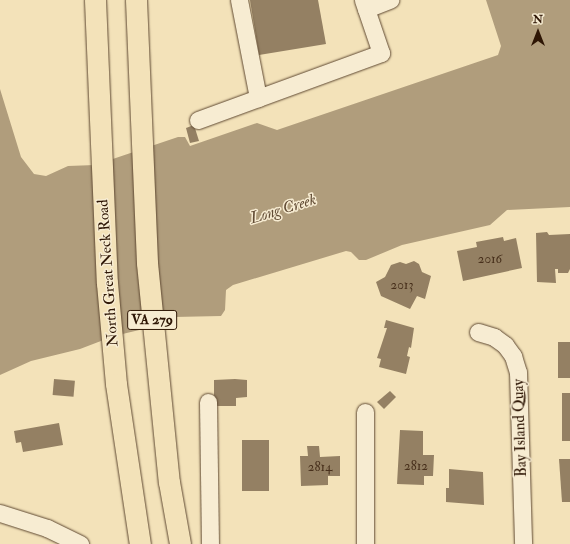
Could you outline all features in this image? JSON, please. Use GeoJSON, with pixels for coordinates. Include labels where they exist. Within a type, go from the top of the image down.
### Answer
{"type":"FeatureCollection","features":[{"type":"Feature","properties":{"kind":"main road","name":"North Great Neck Road"},"geometry":{"type":"LineString","coordinates":[[95,0],[107,283],[114,362],[140,544]]}},
{"type":"Feature","properties":{"kind":"main road","name":"VA 279"},"geometry":{"type":"LineString","coordinates":[[136,0],[147,263],[154,345],[169,482],[180,544]]}},
{"type":"Feature","properties":{"kind":"street"},"geometry":{"type":"LineString","coordinates":[[239,0],[258,98]]}},
{"type":"Feature","properties":{"kind":"street"},"geometry":{"type":"LineString","coordinates":[[198,120],[381,54],[364,4],[390,0]]}},
{"type":"Feature","properties":{"kind":"street","name":"Bay Island Quay"},"geometry":{"type":"LineString","coordinates":[[478,332],[494,337],[505,345],[513,356],[518,372],[523,544]]}},
{"type":"Feature","properties":{"kind":"street"},"geometry":{"type":"LineString","coordinates":[[208,402],[210,544]]}},
{"type":"Feature","properties":{"kind":"street"},"geometry":{"type":"LineString","coordinates":[[365,412],[365,544]]}},
{"type":"Feature","properties":{"kind":"street"},"geometry":{"type":"LineString","coordinates":[[0,513],[20,517],[72,542]]}},
{"type":"Feature","properties":{"kind":"water","name":"Long Creek"},"geometry":{"type":"Polygon","coordinates":[[[486,0],[570,0],[570,207],[507,210],[490,225],[402,245],[366,260],[359,260],[351,252],[346,251],[233,285],[226,290],[225,310],[221,316],[174,317],[152,327],[114,336],[80,349],[31,361],[0,375],[0,89],[21,157],[34,174],[46,176],[68,166],[95,165],[178,137],[185,137],[190,146],[257,123],[277,130],[498,55],[501,46],[486,0]]]}},
{"type":"Feature","properties":{"kind":"building"},"geometry":{"type":"Polygon","coordinates":[[[250,0],[318,0],[326,44],[259,55],[250,0]]]}},
{"type":"Feature","properties":{"kind":"building"},"geometry":{"type":"Polygon","coordinates":[[[194,125],[199,141],[190,143],[186,128],[194,125]]]}},
{"type":"Feature","properties":{"kind":"building"},"geometry":{"type":"Polygon","coordinates":[[[547,232],[549,235],[570,234],[570,269],[568,273],[558,273],[558,269],[555,269],[556,283],[537,282],[536,233],[547,232]]]}},
{"type":"Feature","properties":{"kind":"building"},"geometry":{"type":"Polygon","coordinates":[[[503,237],[504,241],[516,238],[522,268],[463,281],[457,251],[477,247],[476,242],[503,237]]]}},
{"type":"Feature","properties":{"kind":"building"},"geometry":{"type":"Polygon","coordinates":[[[414,261],[419,264],[422,272],[431,276],[425,299],[417,296],[410,309],[381,296],[376,282],[385,277],[391,265],[400,262],[406,264],[414,261]]]}},
{"type":"Feature","properties":{"kind":"building"},"geometry":{"type":"Polygon","coordinates":[[[386,320],[414,328],[411,348],[409,347],[407,356],[410,357],[406,374],[379,367],[381,359],[377,358],[387,328],[384,328],[386,320]]]}},
{"type":"Feature","properties":{"kind":"building"},"geometry":{"type":"Polygon","coordinates":[[[558,342],[570,342],[570,378],[558,378],[558,342]]]}},
{"type":"Feature","properties":{"kind":"building"},"geometry":{"type":"Polygon","coordinates":[[[54,379],[75,381],[74,397],[53,395],[54,379]]]}},
{"type":"Feature","properties":{"kind":"building"},"geometry":{"type":"Polygon","coordinates":[[[214,380],[247,380],[247,397],[236,398],[236,406],[214,406],[214,380]]]}},
{"type":"Feature","properties":{"kind":"building"},"geometry":{"type":"Polygon","coordinates":[[[390,391],[396,397],[384,409],[377,402],[390,391]]]}},
{"type":"Feature","properties":{"kind":"building"},"geometry":{"type":"Polygon","coordinates":[[[562,393],[570,393],[570,441],[562,441],[562,393]]]}},
{"type":"Feature","properties":{"kind":"building"},"geometry":{"type":"Polygon","coordinates":[[[59,423],[63,445],[23,452],[21,442],[16,443],[14,431],[59,423]]]}},
{"type":"Feature","properties":{"kind":"building"},"geometry":{"type":"Polygon","coordinates":[[[400,430],[423,431],[423,455],[434,455],[433,476],[424,476],[424,485],[397,484],[400,430]]]}},
{"type":"Feature","properties":{"kind":"building"},"geometry":{"type":"Polygon","coordinates":[[[242,440],[269,440],[269,491],[242,491],[242,440]]]}},
{"type":"Feature","properties":{"kind":"building"},"geometry":{"type":"Polygon","coordinates":[[[307,446],[319,446],[320,457],[340,456],[340,476],[328,476],[328,485],[301,486],[300,456],[308,456],[307,446]]]}},
{"type":"Feature","properties":{"kind":"building"},"geometry":{"type":"Polygon","coordinates":[[[559,459],[570,459],[570,502],[562,502],[559,459]]]}},
{"type":"Feature","properties":{"kind":"building"},"geometry":{"type":"Polygon","coordinates":[[[449,469],[483,472],[484,505],[446,502],[446,488],[449,488],[449,469]]]}}]}
